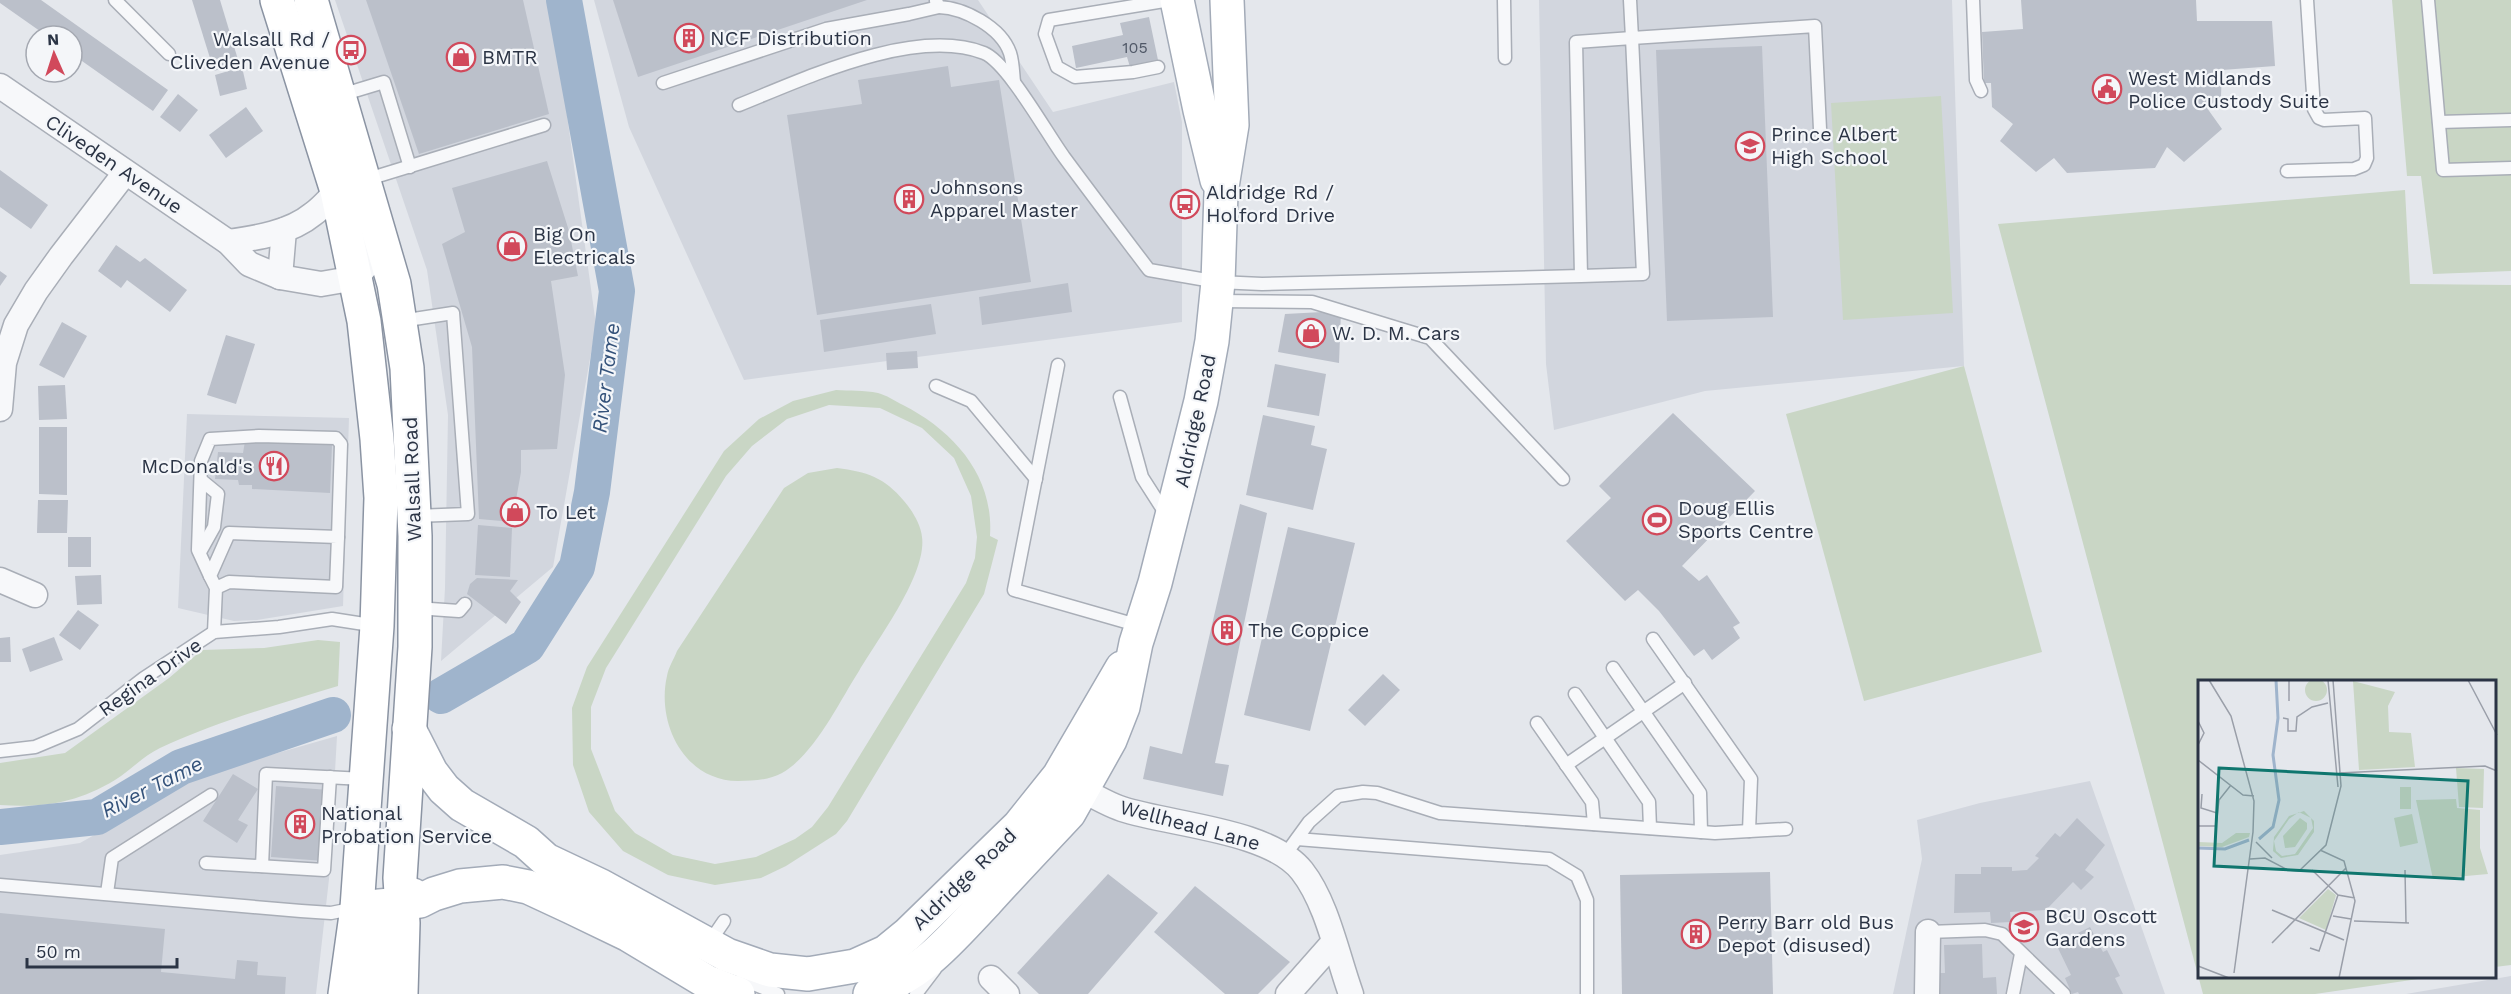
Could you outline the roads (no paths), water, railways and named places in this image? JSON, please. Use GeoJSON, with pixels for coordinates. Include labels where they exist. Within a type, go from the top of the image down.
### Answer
{"type":"FeatureCollection","features":[{"type":"Feature","properties":{"kind":"main road","name":"Walsall Road"},"geometry":{"type":"LineString","coordinates":[[277,0],[351,186],[394,284],[407,368],[414,516],[415,647],[400,878],[411,902],[402,987]]}},
{"type":"Feature","properties":{"kind":"main road","name":"Walsall Road"},"geometry":{"type":"LineString","coordinates":[[311,0],[340,95],[351,186],[356,278],[364,321],[381,498],[377,626],[357,908],[345,994]]}},
{"type":"Feature","properties":{"kind":"main road","name":"Aldridge Road"},"geometry":{"type":"LineString","coordinates":[[1177,0],[1200,110],[1221,193]]}},
{"type":"Feature","properties":{"kind":"main road","name":"Aldridge Road"},"geometry":{"type":"LineString","coordinates":[[862,980],[886,952],[908,934],[1019,826],[1071,783],[1118,722],[1202,400],[1212,341],[1217,292],[1221,193],[1232,125],[1227,0]]}},
{"type":"Feature","properties":{"kind":"main road"},"geometry":{"type":"LineString","coordinates":[[409,729],[430,772],[444,789],[462,805],[526,842],[546,860],[720,940],[770,970],[862,980]]}},
{"type":"Feature","properties":{"kind":"main road","name":"Aldridge Road"},"geometry":{"type":"LineString","coordinates":[[862,980],[893,984],[927,963],[955,937],[1069,813],[1071,783]]}},
{"type":"Feature","properties":{"kind":"main road"},"geometry":{"type":"LineString","coordinates":[[372,994],[380,932],[431,880],[459,867],[480,861],[546,860]]}},
{"type":"Feature","properties":{"kind":"main road"},"geometry":{"type":"LineString","coordinates":[[357,908],[411,902],[471,885],[503,882],[528,887],[629,935],[707,982],[738,994]]}},
{"type":"Feature","properties":{"kind":"street","name":"Walsall Road"},"geometry":{"type":"LineString","coordinates":[[331,63],[371,260],[356,278]]}},
{"type":"Feature","properties":{"kind":"street","name":"Cliveden Avenue"},"geometry":{"type":"LineString","coordinates":[[0,86],[228,242],[249,264],[280,277],[321,284],[356,278]]}},
{"type":"Feature","properties":{"kind":"street"},"geometry":{"type":"LineString","coordinates":[[0,409],[4,363],[16,325],[54,264],[125,172]]}},
{"type":"Feature","properties":{"kind":"street"},"geometry":{"type":"LineString","coordinates":[[228,242],[257,238],[284,230],[312,216],[351,186]]}},
{"type":"Feature","properties":{"kind":"street"},"geometry":{"type":"LineString","coordinates":[[280,277],[284,230]]}},
{"type":"Feature","properties":{"kind":"street"},"geometry":{"type":"LineString","coordinates":[[0,580],[35,595]]}},
{"type":"Feature","properties":{"kind":"street","name":"Wellhead Lane"},"geometry":{"type":"LineString","coordinates":[[1071,783],[1121,809],[1255,841],[1291,847],[1301,869],[1317,893],[1351,994]]}},
{"type":"Feature","properties":{"kind":"street"},"geometry":{"type":"LineString","coordinates":[[1927,994],[1928,932]]}},
{"type":"Feature","properties":{"kind":"street"},"geometry":{"type":"LineString","coordinates":[[1288,994],[1334,943]]}},
{"type":"Feature","properties":{"kind":"lane"},"geometry":{"type":"LineString","coordinates":[[115,0],[169,54]]}},
{"type":"Feature","properties":{"kind":"lane"},"geometry":{"type":"LineString","coordinates":[[1158,67],[1133,72],[1075,77],[1057,67],[1045,34],[1049,20],[1170,0]]}},
{"type":"Feature","properties":{"kind":"lane"},"geometry":{"type":"LineString","coordinates":[[1504,0],[1505,58]]}},
{"type":"Feature","properties":{"kind":"lane"},"geometry":{"type":"LineString","coordinates":[[1217,292],[1283,284],[1643,274],[1629,0]]}},
{"type":"Feature","properties":{"kind":"lane"},"geometry":{"type":"LineString","coordinates":[[1973,0],[1976,80],[1981,91]]}},
{"type":"Feature","properties":{"kind":"lane"},"geometry":{"type":"LineString","coordinates":[[2287,171],[2354,169],[2364,165],[2367,158],[2365,118],[2324,120],[2319,118],[2314,109],[2307,0]]}},
{"type":"Feature","properties":{"kind":"lane"},"geometry":{"type":"LineString","coordinates":[[2428,0],[2443,170],[2511,168]]}},
{"type":"Feature","properties":{"kind":"lane"},"geometry":{"type":"LineString","coordinates":[[663,83],[826,29],[937,3],[970,13],[1001,38],[1010,53],[1014,82]]}},
{"type":"Feature","properties":{"kind":"lane"},"geometry":{"type":"LineString","coordinates":[[1581,276],[1576,42],[1815,26],[1820,129]]}},
{"type":"Feature","properties":{"kind":"lane"},"geometry":{"type":"LineString","coordinates":[[739,105],[857,58],[942,44],[986,54],[1014,82],[1063,156],[1149,270],[1217,292],[1312,302],[1430,338],[1563,479],[1531,447]]}},
{"type":"Feature","properties":{"kind":"lane"},"geometry":{"type":"LineString","coordinates":[[340,95],[384,82],[410,167]]}},
{"type":"Feature","properties":{"kind":"lane"},"geometry":{"type":"LineString","coordinates":[[2439,122],[2511,120]]}},
{"type":"Feature","properties":{"kind":"lane"},"geometry":{"type":"LineString","coordinates":[[351,186],[544,125]]}},
{"type":"Feature","properties":{"kind":"lane"},"geometry":{"type":"LineString","coordinates":[[400,321],[453,313],[468,514],[414,516]]}},
{"type":"Feature","properties":{"kind":"lane"},"geometry":{"type":"LineString","coordinates":[[1058,365],[1014,590],[1139,635]]}},
{"type":"Feature","properties":{"kind":"lane"},"geometry":{"type":"LineString","coordinates":[[936,386],[971,401],[1036,479]]}},
{"type":"Feature","properties":{"kind":"lane"},"geometry":{"type":"LineString","coordinates":[[1120,397],[1142,477],[1171,522]]}},
{"type":"Feature","properties":{"kind":"lane"},"geometry":{"type":"LineString","coordinates":[[214,632],[216,588],[199,553],[201,461],[210,439],[259,436],[336,438],[341,444],[336,587],[229,582],[216,588]]}},
{"type":"Feature","properties":{"kind":"lane"},"geometry":{"type":"LineString","coordinates":[[210,576],[229,533],[338,537]]}},
{"type":"Feature","properties":{"kind":"lane"},"geometry":{"type":"LineString","coordinates":[[415,608],[459,610],[465,604]]}},
{"type":"Feature","properties":{"kind":"lane","name":"Regina Drive"},"geometry":{"type":"LineString","coordinates":[[0,751],[35,747],[78,729],[144,678],[214,632],[279,627],[332,619],[377,626]]}},
{"type":"Feature","properties":{"kind":"lane"},"geometry":{"type":"LineString","coordinates":[[1653,639],[1751,779],[1749,831]]}},
{"type":"Feature","properties":{"kind":"lane"},"geometry":{"type":"LineString","coordinates":[[1613,668],[1700,793],[1701,832]]}},
{"type":"Feature","properties":{"kind":"lane"},"geometry":{"type":"LineString","coordinates":[[1566,765],[1685,683]]}},
{"type":"Feature","properties":{"kind":"lane"},"geometry":{"type":"LineString","coordinates":[[1575,694],[1649,802],[1650,828]]}},
{"type":"Feature","properties":{"kind":"lane"},"geometry":{"type":"LineString","coordinates":[[1537,723],[1593,802],[1594,824]]}},
{"type":"Feature","properties":{"kind":"lane"},"geometry":{"type":"LineString","coordinates":[[262,866],[266,774],[365,779]]}},
{"type":"Feature","properties":{"kind":"lane"},"geometry":{"type":"LineString","coordinates":[[206,862],[324,870],[330,777]]}},
{"type":"Feature","properties":{"kind":"lane"},"geometry":{"type":"LineString","coordinates":[[1291,847],[1309,822],[1338,796],[1363,792],[1377,793],[1440,813],[1701,832],[1786,830]]}},
{"type":"Feature","properties":{"kind":"lane"},"geometry":{"type":"LineString","coordinates":[[107,893],[112,858],[211,795]]}},
{"type":"Feature","properties":{"kind":"lane"},"geometry":{"type":"LineString","coordinates":[[1291,847],[1549,859],[1577,876],[1587,900],[1587,994]]}},
{"type":"Feature","properties":{"kind":"lane"},"geometry":{"type":"LineString","coordinates":[[0,885],[331,913],[357,908]]}},
{"type":"Feature","properties":{"kind":"lane"},"geometry":{"type":"LineString","coordinates":[[1928,932],[1994,931],[2002,934],[2064,994]]}},
{"type":"Feature","properties":{"kind":"lane"},"geometry":{"type":"LineString","coordinates":[[916,994],[923,987],[955,937]]}},
{"type":"Feature","properties":{"kind":"lane"},"geometry":{"type":"LineString","coordinates":[[720,940],[751,983],[778,994]]}},
{"type":"Feature","properties":{"kind":"lane"},"geometry":{"type":"LineString","coordinates":[[2013,994],[2021,954]]}},
{"type":"Feature","properties":{"kind":"waterway","name":"River Tame"},"geometry":{"type":"LineString","coordinates":[[441,696],[527,646],[577,567],[592,492],[617,291],[564,0]]}},
{"type":"Feature","properties":{"kind":"waterway","name":"River Tame"},"geometry":{"type":"LineString","coordinates":[[0,827],[97,817],[181,767],[333,715]]}},
{"type":"Feature","properties":{"kind":"place","name":"NCF Distribution"},"geometry":{"type":"Point","coordinates":[689,38]}},
{"type":"Feature","properties":{"kind":"place","name":"Walsall Rd / Cliveden Avenue"},"geometry":{"type":"Point","coordinates":[351,50]}},
{"type":"Feature","properties":{"kind":"place","name":"BMTR"},"geometry":{"type":"Point","coordinates":[461,57]}},
{"type":"Feature","properties":{"kind":"place","name":"West Midlands Police Custody Suite"},"geometry":{"type":"Point","coordinates":[2107,89]}},
{"type":"Feature","properties":{"kind":"place","name":"Prince Albert High School"},"geometry":{"type":"Point","coordinates":[1750,146]}},
{"type":"Feature","properties":{"kind":"place","name":"Johnsons Apparel Master"},"geometry":{"type":"Point","coordinates":[909,199]}},
{"type":"Feature","properties":{"kind":"place","name":"Aldridge Rd / Holford Drive"},"geometry":{"type":"Point","coordinates":[1185,204]}},
{"type":"Feature","properties":{"kind":"place","name":"Big On Electricals"},"geometry":{"type":"Point","coordinates":[512,246]}},
{"type":"Feature","properties":{"kind":"place","name":"W. D. M. Cars"},"geometry":{"type":"Point","coordinates":[1311,333]}},
{"type":"Feature","properties":{"kind":"place","name":"McDonald's"},"geometry":{"type":"Point","coordinates":[274,466]}},
{"type":"Feature","properties":{"kind":"place","name":"To Let"},"geometry":{"type":"Point","coordinates":[515,512]}},
{"type":"Feature","properties":{"kind":"place","name":"Doug Ellis Sports Centre"},"geometry":{"type":"Point","coordinates":[1657,520]}},
{"type":"Feature","properties":{"kind":"place","name":"The Coppice"},"geometry":{"type":"Point","coordinates":[1227,630]}},
{"type":"Feature","properties":{"kind":"place","name":"National Probation Service"},"geometry":{"type":"Point","coordinates":[300,824]}},
{"type":"Feature","properties":{"kind":"place","name":"BCU Oscott Gardens"},"geometry":{"type":"Point","coordinates":[2024,927]}},
{"type":"Feature","properties":{"kind":"place","name":"Perry Barr old Bus Depot (disused)"},"geometry":{"type":"Point","coordinates":[1696,934]}}]}
